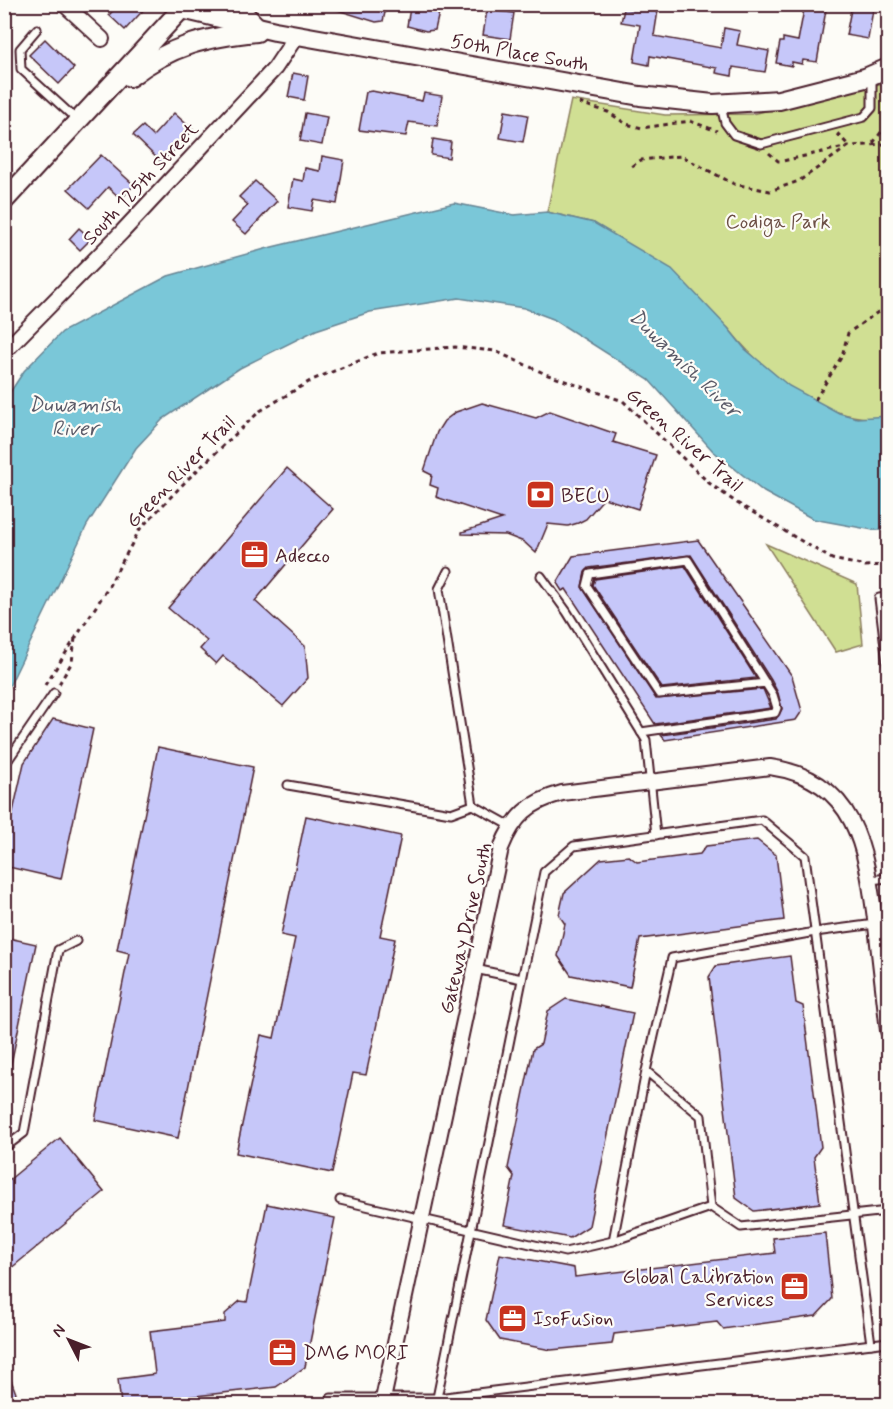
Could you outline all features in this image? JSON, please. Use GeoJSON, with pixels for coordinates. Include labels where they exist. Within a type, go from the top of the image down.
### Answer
{"type":"FeatureCollection","features":[{"type":"Feature","properties":{"kind":"street"},"geometry":{"type":"LineString","coordinates":[[64,4],[102,39]]}},
{"type":"Feature","properties":{"kind":"street"},"geometry":{"type":"LineString","coordinates":[[75,15],[87,4]]}},
{"type":"Feature","properties":{"kind":"street"},"geometry":{"type":"LineString","coordinates":[[235,4],[266,29]]}},
{"type":"Feature","properties":{"kind":"street"},"geometry":{"type":"LineString","coordinates":[[7,194],[184,7],[210,38]]}},
{"type":"Feature","properties":{"kind":"street","name":"50th Place South"},"geometry":{"type":"LineString","coordinates":[[184,7],[297,35],[640,96],[720,104],[779,100],[880,71]]}},
{"type":"Feature","properties":{"kind":"street"},"geometry":{"type":"LineString","coordinates":[[83,115],[141,68],[167,53],[191,42],[266,29]]}},
{"type":"Feature","properties":{"kind":"street","name":"South 125th Street"},"geometry":{"type":"LineString","coordinates":[[4,352],[122,232],[275,68],[297,35]]}},
{"type":"Feature","properties":{"kind":"street","name":"Gateway Drive South"},"geometry":{"type":"LineString","coordinates":[[382,1401],[501,848],[511,826],[540,799],[562,793],[650,780],[770,767],[802,775],[832,793],[844,808],[861,839],[870,880],[888,1031]]}},
{"type":"Feature","properties":{"kind":"lane"},"geometry":{"type":"LineString","coordinates":[[38,29],[20,49],[21,69],[83,115]]}},
{"type":"Feature","properties":{"kind":"lane"},"geometry":{"type":"LineString","coordinates":[[720,104],[729,130],[741,140],[761,144],[855,122],[868,113],[880,71]]}},
{"type":"Feature","properties":{"kind":"lane"},"geometry":{"type":"LineString","coordinates":[[641,732],[775,712],[777,708],[774,695],[688,560],[590,574],[587,586],[659,694],[766,683]]}},
{"type":"Feature","properties":{"kind":"lane"},"geometry":{"type":"LineString","coordinates":[[448,571],[439,589],[473,805]]}},
{"type":"Feature","properties":{"kind":"lane"},"geometry":{"type":"LineString","coordinates":[[541,576],[567,612],[646,740],[656,835]]}},
{"type":"Feature","properties":{"kind":"lane"},"geometry":{"type":"LineString","coordinates":[[888,597],[879,598],[888,671]]}},
{"type":"Feature","properties":{"kind":"lane"},"geometry":{"type":"LineString","coordinates":[[4,766],[54,693]]}},
{"type":"Feature","properties":{"kind":"lane"},"geometry":{"type":"LineString","coordinates":[[288,785],[451,813],[473,805],[511,826]]}},
{"type":"Feature","properties":{"kind":"lane"},"geometry":{"type":"LineString","coordinates":[[437,1398],[544,872],[574,846],[762,820],[805,856],[871,1344]]}},
{"type":"Feature","properties":{"kind":"lane"},"geometry":{"type":"LineString","coordinates":[[870,880],[888,878]]}},
{"type":"Feature","properties":{"kind":"lane"},"geometry":{"type":"LineString","coordinates":[[613,1241],[646,1071],[672,958],[815,932],[875,924]]}},
{"type":"Feature","properties":{"kind":"lane"},"geometry":{"type":"LineString","coordinates":[[4,1148],[24,1133],[58,950],[76,941]]}},
{"type":"Feature","properties":{"kind":"lane"},"geometry":{"type":"LineString","coordinates":[[475,969],[522,979]]}},
{"type":"Feature","properties":{"kind":"lane"},"geometry":{"type":"LineString","coordinates":[[646,1071],[701,1116],[711,1207]]}},
{"type":"Feature","properties":{"kind":"lane"},"geometry":{"type":"LineString","coordinates":[[340,1200],[565,1252],[613,1241],[711,1207]]}},
{"type":"Feature","properties":{"kind":"lane"},"geometry":{"type":"LineString","coordinates":[[711,1207],[741,1227],[888,1211]]}},
{"type":"Feature","properties":{"kind":"lane"},"geometry":{"type":"LineString","coordinates":[[331,1398],[382,1401],[437,1398],[888,1342]]}},
{"type":"Feature","properties":{"kind":"path"},"geometry":{"type":"LineString","coordinates":[[571,100],[608,112],[626,124],[642,128],[690,121],[703,124],[722,135]]}},
{"type":"Feature","properties":{"kind":"path"},"geometry":{"type":"LineString","coordinates":[[872,144],[888,123]]}},
{"type":"Feature","properties":{"kind":"path"},"geometry":{"type":"LineString","coordinates":[[832,128],[849,146]]}},
{"type":"Feature","properties":{"kind":"path"},"geometry":{"type":"LineString","coordinates":[[767,152],[778,161],[783,161],[849,146],[888,144]]}},
{"type":"Feature","properties":{"kind":"path"},"geometry":{"type":"LineString","coordinates":[[632,166],[641,160],[681,156],[734,184],[770,191],[799,181],[849,146]]}},
{"type":"Feature","properties":{"kind":"path"},"geometry":{"type":"LineString","coordinates":[[815,400],[842,356],[848,333],[888,305]]}},
{"type":"Feature","properties":{"kind":"path","name":"Green River Trail"},"geometry":{"type":"LineString","coordinates":[[54,693],[72,662],[75,636],[106,591],[140,529],[260,411],[312,380],[378,353],[455,347],[495,351],[548,375],[623,400],[709,483],[737,503],[832,559],[865,566],[888,565]]}},
{"type":"Feature","properties":{"kind":"green space","name":"Codiga Park"},"geometry":{"type":"Polygon","coordinates":[[[888,82],[888,416],[866,418],[843,414],[799,393],[759,362],[728,328],[594,223],[547,212],[571,100],[665,115],[753,114],[888,82]]]}},
{"type":"Feature","properties":{"kind":"green space"},"geometry":{"type":"Polygon","coordinates":[[[766,544],[857,584],[863,644],[836,652],[766,544]]]}},
{"type":"Feature","properties":{"kind":"water","name":"Duwamish River"},"geometry":{"type":"Polygon","coordinates":[[[454,203],[514,215],[547,212],[594,223],[672,269],[745,349],[789,386],[839,413],[857,418],[888,416],[888,530],[873,530],[813,519],[764,492],[713,451],[649,380],[553,319],[524,308],[459,298],[370,312],[316,330],[240,368],[163,419],[136,448],[87,525],[5,695],[5,400],[24,371],[62,332],[168,276],[272,247],[454,203]]]}},
{"type":"Feature","properties":{"kind":"building"},"geometry":{"type":"Polygon","coordinates":[[[119,4],[149,4],[125,30],[109,15],[119,4]]]}},
{"type":"Feature","properties":{"kind":"building"},"geometry":{"type":"Polygon","coordinates":[[[331,4],[387,4],[383,21],[376,22],[331,8],[331,4]]]}},
{"type":"Feature","properties":{"kind":"building"},"geometry":{"type":"Polygon","coordinates":[[[417,4],[441,4],[435,30],[426,31],[407,26],[410,8],[416,10],[417,4]]]}},
{"type":"Feature","properties":{"kind":"building"},"geometry":{"type":"Polygon","coordinates":[[[633,4],[659,4],[654,36],[721,48],[724,28],[740,31],[737,45],[769,51],[765,72],[733,67],[732,76],[716,73],[717,68],[650,56],[649,65],[634,62],[640,25],[621,22],[624,9],[632,10],[633,4]]]}},
{"type":"Feature","properties":{"kind":"building"},"geometry":{"type":"Polygon","coordinates":[[[805,4],[827,4],[817,62],[803,60],[802,64],[792,62],[792,66],[776,63],[780,42],[783,42],[783,38],[798,41],[805,4]]]}},
{"type":"Feature","properties":{"kind":"building"},"geometry":{"type":"Polygon","coordinates":[[[852,4],[874,4],[868,39],[846,35],[852,4]]]}},
{"type":"Feature","properties":{"kind":"building"},"geometry":{"type":"Polygon","coordinates":[[[487,10],[514,13],[510,39],[483,35],[487,10]]]}},
{"type":"Feature","properties":{"kind":"building"},"geometry":{"type":"Polygon","coordinates":[[[45,39],[74,68],[59,84],[29,55],[45,39]]]}},
{"type":"Feature","properties":{"kind":"building"},"geometry":{"type":"Polygon","coordinates":[[[293,73],[308,76],[304,100],[288,97],[293,73]]]}},
{"type":"Feature","properties":{"kind":"building"},"geometry":{"type":"Polygon","coordinates":[[[372,91],[422,101],[424,93],[442,96],[437,126],[409,122],[406,136],[359,130],[366,92],[372,91]]]}},
{"type":"Feature","properties":{"kind":"building"},"geometry":{"type":"Polygon","coordinates":[[[505,111],[528,115],[523,142],[500,138],[505,111]]]}},
{"type":"Feature","properties":{"kind":"building"},"geometry":{"type":"Polygon","coordinates":[[[174,113],[193,130],[162,163],[133,135],[143,126],[153,136],[174,113]]]}},
{"type":"Feature","properties":{"kind":"building"},"geometry":{"type":"Polygon","coordinates":[[[305,113],[327,117],[322,145],[300,141],[305,113]]]}},
{"type":"Feature","properties":{"kind":"building"},"geometry":{"type":"Polygon","coordinates":[[[433,139],[451,142],[449,158],[431,155],[433,139]]]}},
{"type":"Feature","properties":{"kind":"building"},"geometry":{"type":"Polygon","coordinates":[[[101,155],[134,185],[121,199],[108,187],[89,208],[68,189],[101,155]]]}},
{"type":"Feature","properties":{"kind":"building"},"geometry":{"type":"Polygon","coordinates":[[[322,156],[344,160],[337,204],[314,200],[312,211],[288,207],[293,179],[303,181],[305,168],[320,171],[322,156]]]}},
{"type":"Feature","properties":{"kind":"building"},"geometry":{"type":"Polygon","coordinates":[[[255,181],[277,201],[246,234],[232,222],[248,205],[239,197],[255,181]]]}},
{"type":"Feature","properties":{"kind":"building"},"geometry":{"type":"Polygon","coordinates":[[[79,228],[91,239],[80,250],[69,239],[79,228]]]}},
{"type":"Feature","properties":{"kind":"building","name":"BECU"},"geometry":{"type":"Polygon","coordinates":[[[482,403],[536,418],[550,411],[616,434],[613,442],[656,455],[638,509],[604,498],[586,519],[578,523],[568,526],[548,524],[536,553],[524,542],[506,535],[462,534],[462,532],[502,519],[436,497],[438,488],[430,485],[432,475],[424,471],[437,432],[444,421],[456,412],[482,403]]]}},
{"type":"Feature","properties":{"kind":"building","name":"Adecco"},"geometry":{"type":"Polygon","coordinates":[[[287,468],[333,509],[255,601],[305,646],[308,678],[283,706],[223,656],[216,664],[200,649],[207,641],[168,608],[287,468]]]}},
{"type":"Feature","properties":{"kind":"building"},"geometry":{"type":"Polygon","coordinates":[[[698,540],[792,676],[802,711],[796,720],[665,740],[661,735],[776,719],[782,709],[778,693],[771,680],[691,555],[589,568],[585,572],[582,587],[656,699],[763,689],[771,708],[655,724],[566,589],[562,591],[557,583],[573,556],[698,540]]]}},
{"type":"Feature","properties":{"kind":"building"},"geometry":{"type":"Polygon","coordinates":[[[685,566],[756,678],[662,688],[593,585],[595,579],[685,566]]]}},
{"type":"Feature","properties":{"kind":"building"},"geometry":{"type":"Polygon","coordinates":[[[53,719],[93,729],[61,879],[4,866],[4,814],[12,816],[24,763],[53,719]]]}},
{"type":"Feature","properties":{"kind":"building"},"geometry":{"type":"Polygon","coordinates":[[[158,747],[253,767],[178,1138],[95,1120],[129,953],[117,950],[158,747]]]}},
{"type":"Feature","properties":{"kind":"building"},"geometry":{"type":"Polygon","coordinates":[[[306,816],[401,836],[380,936],[395,939],[366,1075],[353,1073],[332,1173],[236,1153],[261,1035],[274,1038],[295,938],[281,935],[306,816]]]}},
{"type":"Feature","properties":{"kind":"building"},"geometry":{"type":"Polygon","coordinates":[[[757,840],[776,855],[784,920],[640,939],[630,987],[571,975],[558,956],[565,924],[559,915],[564,893],[601,859],[629,856],[637,862],[700,854],[706,846],[757,840]]]}},
{"type":"Feature","properties":{"kind":"building"},"geometry":{"type":"Polygon","coordinates":[[[4,937],[36,944],[10,1069],[4,1068],[4,937]]]}},
{"type":"Feature","properties":{"kind":"building"},"geometry":{"type":"Polygon","coordinates":[[[790,956],[796,1003],[803,1006],[821,1147],[814,1157],[820,1203],[754,1211],[736,1198],[709,977],[716,966],[790,956]]]}},
{"type":"Feature","properties":{"kind":"building"},"geometry":{"type":"Polygon","coordinates":[[[566,999],[633,1013],[589,1226],[570,1238],[504,1225],[514,1176],[508,1168],[533,1049],[541,1044],[548,1011],[566,999]]]}},
{"type":"Feature","properties":{"kind":"building"},"geometry":{"type":"Polygon","coordinates":[[[60,1138],[104,1192],[4,1274],[4,1184],[60,1138]]]}},
{"type":"Feature","properties":{"kind":"building"},"geometry":{"type":"Polygon","coordinates":[[[267,1204],[335,1218],[305,1367],[276,1387],[142,1402],[143,1404],[121,1404],[118,1379],[155,1374],[150,1331],[225,1322],[225,1314],[240,1301],[247,1302],[267,1204]]]}},
{"type":"Feature","properties":{"kind":"building"},"geometry":{"type":"Polygon","coordinates":[[[825,1233],[832,1299],[816,1316],[723,1329],[717,1322],[614,1334],[612,1344],[551,1350],[500,1340],[486,1320],[500,1254],[574,1268],[575,1277],[775,1253],[773,1238],[825,1233]]]}},
{"type":"Feature","properties":{"kind":"building"},"geometry":{"type":"Polygon","coordinates":[[[6,1367],[20,1404],[4,1404],[6,1367]]]}},
{"type":"Feature","properties":{"kind":"place","name":"BECU"},"geometry":{"type":"Point","coordinates":[540,495]}},
{"type":"Feature","properties":{"kind":"place","name":"Adecco"},"geometry":{"type":"Point","coordinates":[254,555]}},
{"type":"Feature","properties":{"kind":"place","name":"Global Calibration Services"},"geometry":{"type":"Point","coordinates":[795,1287]}},
{"type":"Feature","properties":{"kind":"place","name":"IsoFusion"},"geometry":{"type":"Point","coordinates":[512,1318]}},
{"type":"Feature","properties":{"kind":"place","name":"DMG MORI"},"geometry":{"type":"Point","coordinates":[282,1352]}}]}
